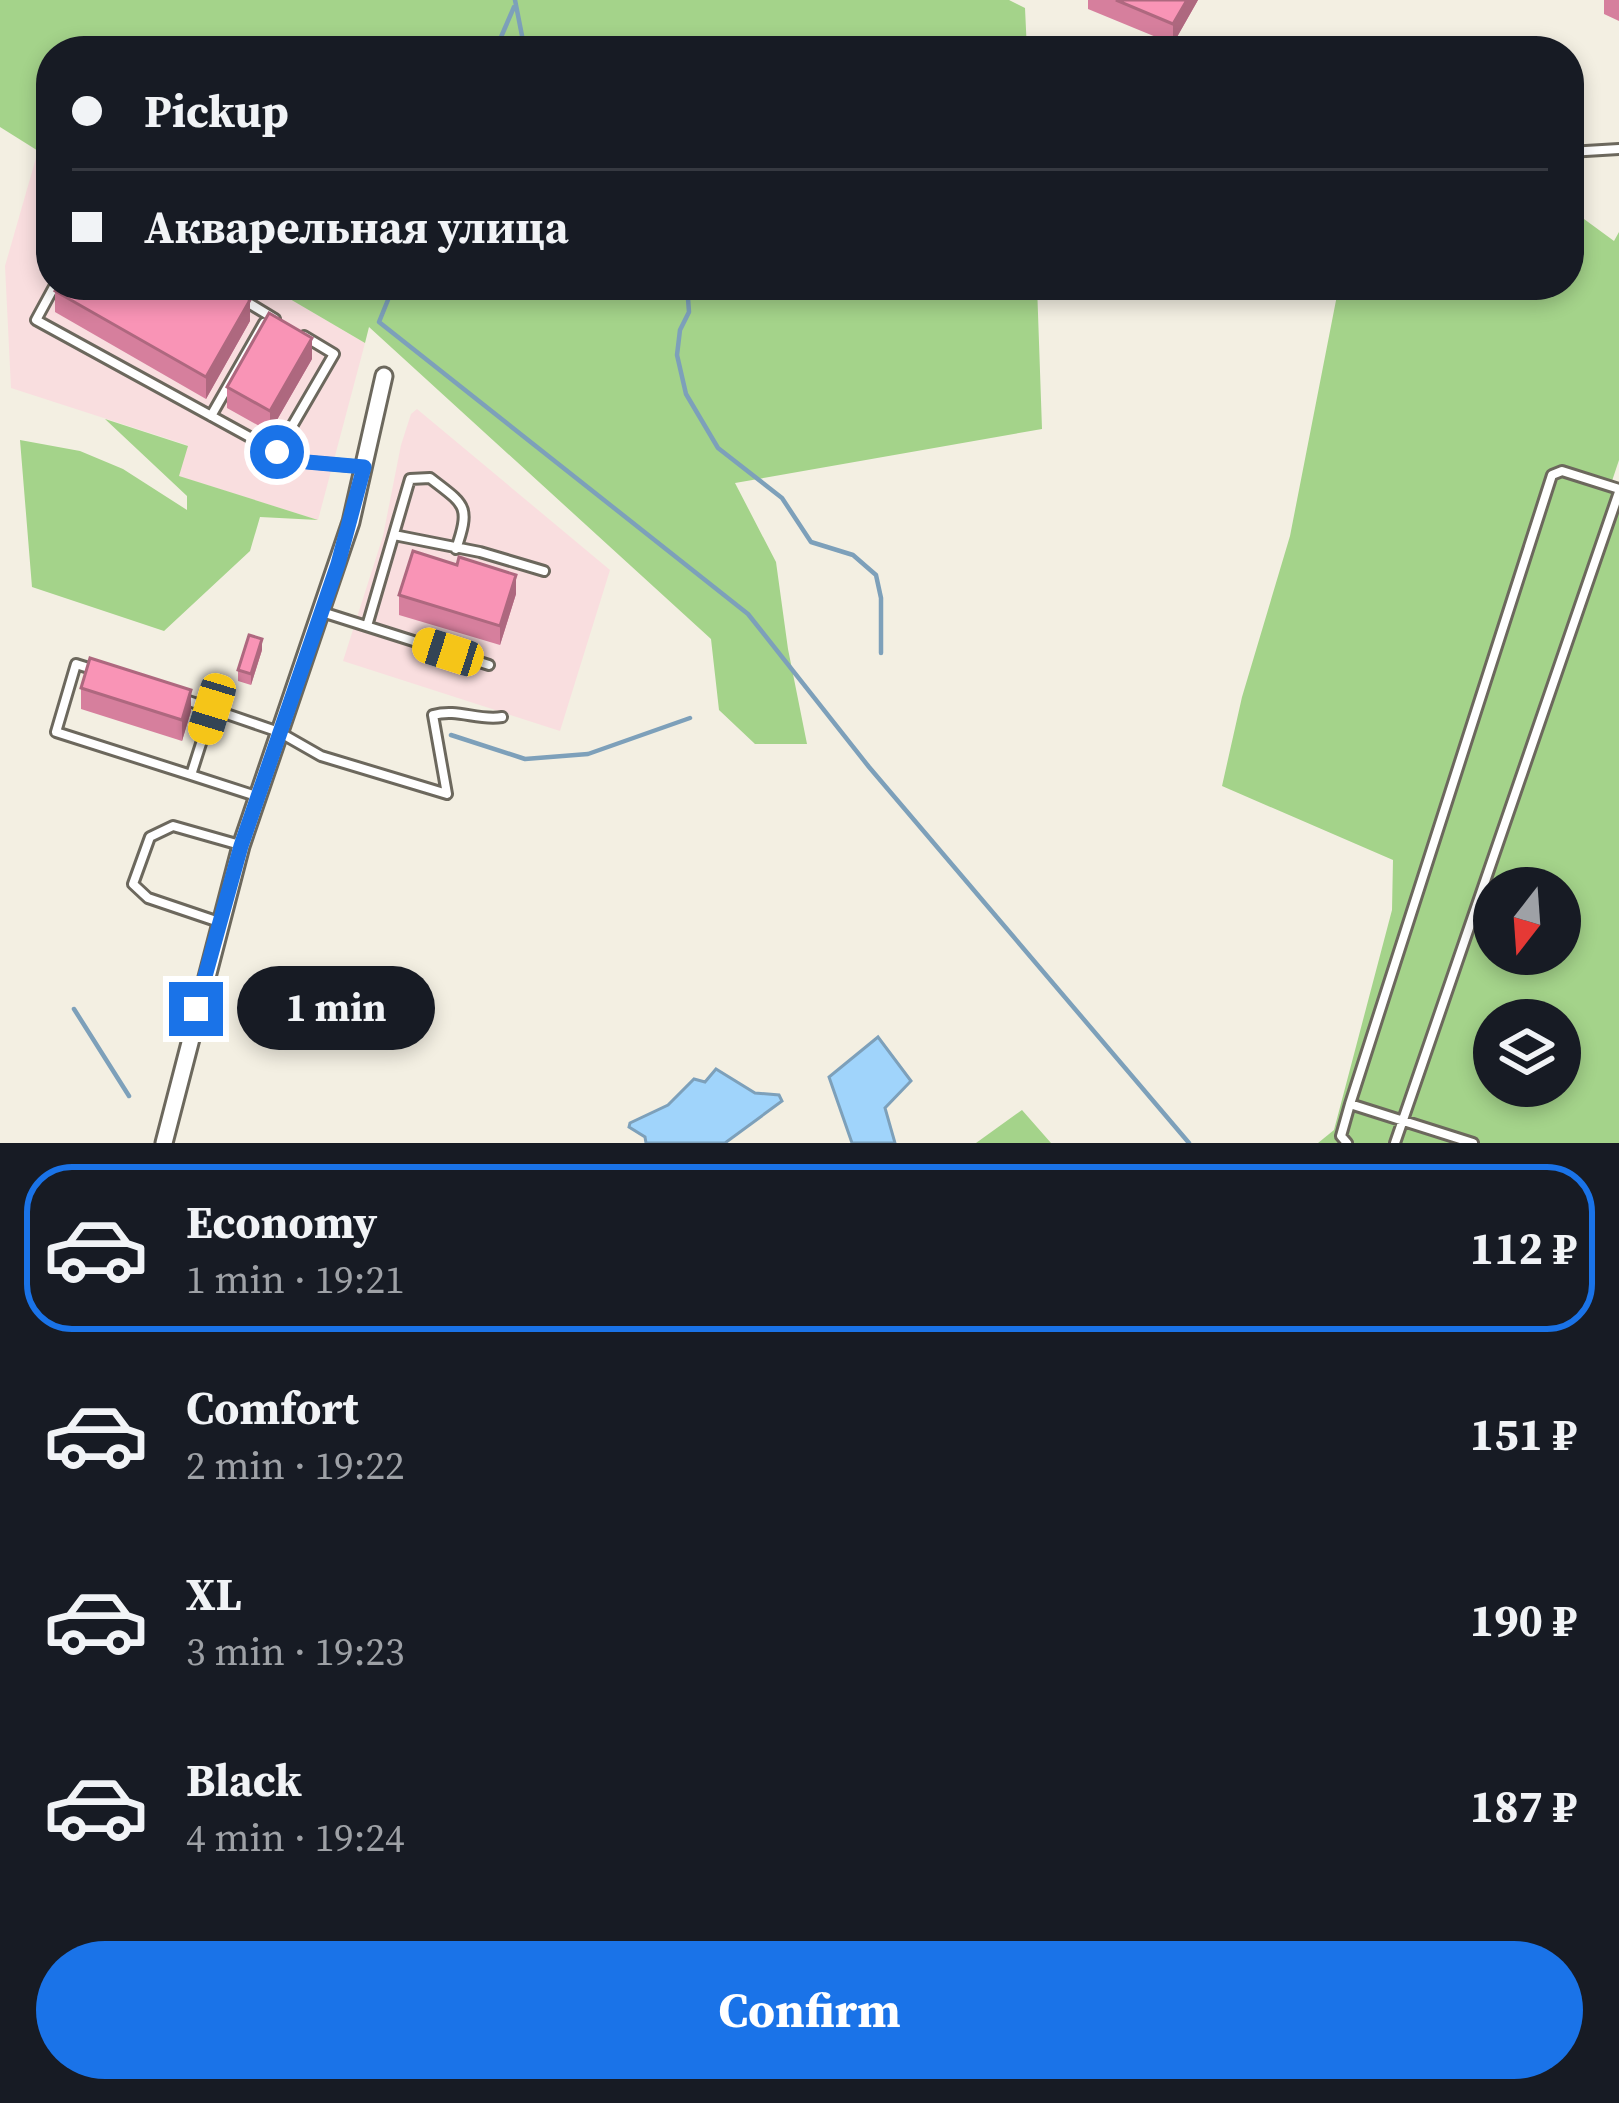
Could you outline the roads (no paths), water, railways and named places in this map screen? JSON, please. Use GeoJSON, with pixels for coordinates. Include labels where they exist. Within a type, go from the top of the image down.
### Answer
{"type":"FeatureCollection","features":[{"type":"Feature","properties":{"kind":"street"},"geometry":{"type":"LineString","coordinates":[[164,1143],[219,922],[256,796],[322,612],[364,467],[384,376]]}},
{"type":"Feature","properties":{"kind":"lane"},"geometry":{"type":"LineString","coordinates":[[1584,151],[1619,149]]}},
{"type":"Feature","properties":{"kind":"lane"},"geometry":{"type":"LineString","coordinates":[[47,300],[36,320],[277,452],[307,462],[364,467]]}},
{"type":"Feature","properties":{"kind":"lane"},"geometry":{"type":"LineString","coordinates":[[243,300],[285,325]]}},
{"type":"Feature","properties":{"kind":"lane"},"geometry":{"type":"LineString","coordinates":[[211,416],[268,315]]}},
{"type":"Feature","properties":{"kind":"lane"},"geometry":{"type":"LineString","coordinates":[[277,452],[334,354],[301,334]]}},
{"type":"Feature","properties":{"kind":"lane"},"geometry":{"type":"LineString","coordinates":[[1347,1143],[1341,1136],[1552,475],[1562,471],[1619,491],[1395,1143]]}},
{"type":"Feature","properties":{"kind":"lane"},"geometry":{"type":"LineString","coordinates":[[367,626],[410,479],[430,478],[463,503],[466,519],[456,549]]}},
{"type":"Feature","properties":{"kind":"lane"},"geometry":{"type":"LineString","coordinates":[[394,535],[544,572]]}},
{"type":"Feature","properties":{"kind":"lane"},"geometry":{"type":"LineString","coordinates":[[322,612],[489,665]]}},
{"type":"Feature","properties":{"kind":"lane"},"geometry":{"type":"LineString","coordinates":[[99,671],[76,664],[56,732],[256,796]]}},
{"type":"Feature","properties":{"kind":"lane"},"geometry":{"type":"LineString","coordinates":[[166,694],[279,732],[320,756],[447,794],[433,715],[452,710],[484,720],[502,717]]}},
{"type":"Feature","properties":{"kind":"lane"},"geometry":{"type":"LineString","coordinates":[[191,775],[212,709]]}},
{"type":"Feature","properties":{"kind":"lane"},"geometry":{"type":"LineString","coordinates":[[219,922],[148,898],[133,884],[150,837],[173,826],[241,846]]}},
{"type":"Feature","properties":{"kind":"lane"},"geometry":{"type":"LineString","coordinates":[[1351,1104],[1473,1143]]}},
{"type":"Feature","properties":{"kind":"water"},"geometry":{"type":"Polygon","coordinates":[[[878,1037],[911,1081],[885,1108],[895,1143],[852,1143],[829,1077],[878,1037]]]}},
{"type":"Feature","properties":{"kind":"water"},"geometry":{"type":"Polygon","coordinates":[[[716,1069],[755,1093],[779,1095],[782,1101],[725,1143],[646,1143],[645,1137],[629,1127],[668,1105],[694,1079],[705,1082],[716,1069]]]}},
{"type":"Feature","properties":{"kind":"waterway"},"geometry":{"type":"LineString","coordinates":[[515,0],[522,36]]}},
{"type":"Feature","properties":{"kind":"waterway"},"geometry":{"type":"LineString","coordinates":[[501,36],[514,7]]}},
{"type":"Feature","properties":{"kind":"waterway"},"geometry":{"type":"LineString","coordinates":[[388,300],[379,322],[748,614],[869,767],[1189,1143]]}},
{"type":"Feature","properties":{"kind":"waterway"},"geometry":{"type":"LineString","coordinates":[[688,300],[677,355],[686,394],[718,448],[782,498],[811,542],[853,555],[876,575],[881,653]]}},
{"type":"Feature","properties":{"kind":"waterway"},"geometry":{"type":"LineString","coordinates":[[451,735],[525,759],[588,754],[690,718]]}},
{"type":"Feature","properties":{"kind":"waterway"},"geometry":{"type":"LineString","coordinates":[[74,1009],[129,1096]]}}]}
